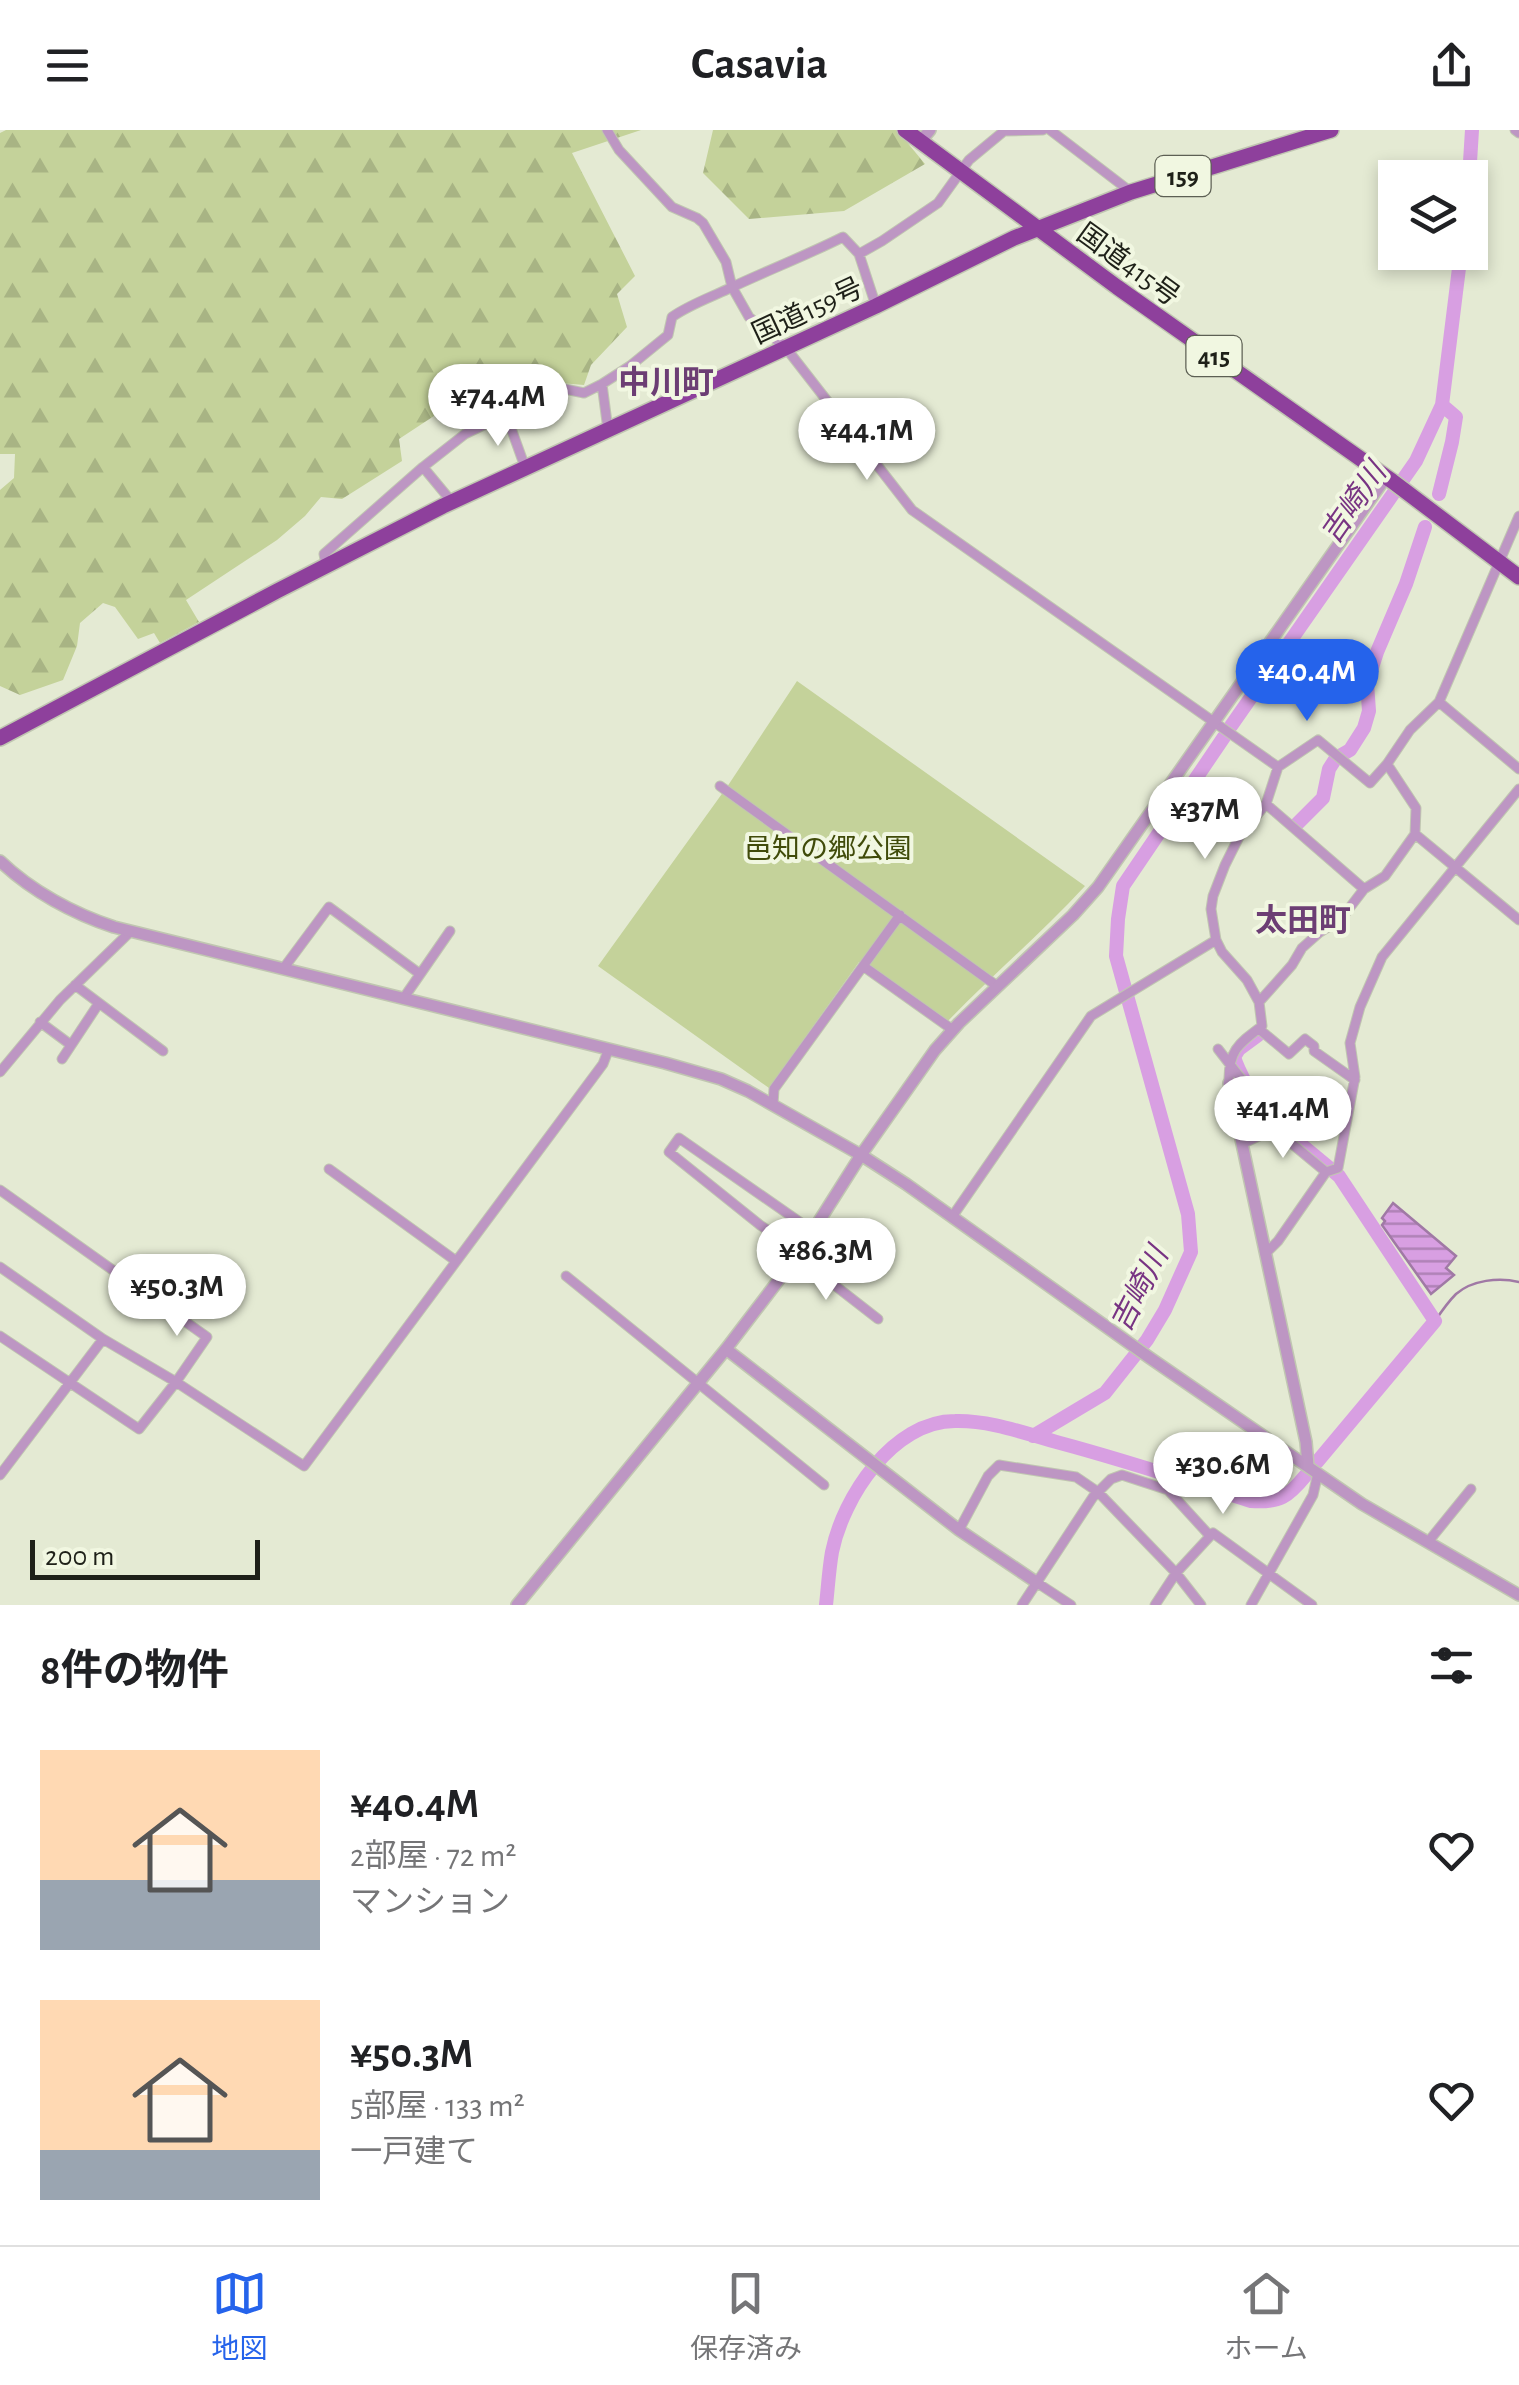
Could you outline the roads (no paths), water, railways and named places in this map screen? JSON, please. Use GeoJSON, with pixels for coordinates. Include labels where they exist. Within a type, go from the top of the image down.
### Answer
{"type":"FeatureCollection","features":[{"type":"Feature","properties":{"kind":"highway","name":"国道415号"},"geometry":{"type":"LineString","coordinates":[[906,130],[925,136],[961,172],[1519,577]]}},
{"type":"Feature","properties":{"kind":"highway","name":"国道159号"},"geometry":{"type":"LineString","coordinates":[[0,738],[452,502],[1011,240],[1131,192],[1331,130]]}},
{"type":"Feature","properties":{"kind":"street"},"geometry":{"type":"LineString","coordinates":[[607,130],[619,150],[672,207],[703,223],[726,262],[732,288],[749,317],[786,348],[912,510],[1278,767]]}},
{"type":"Feature","properties":{"kind":"street"},"geometry":{"type":"LineString","coordinates":[[859,254],[938,203],[969,160],[1004,131],[1046,130],[1131,192]]}},
{"type":"Feature","properties":{"kind":"street"},"geometry":{"type":"LineString","coordinates":[[326,565],[324,554],[465,434],[564,389],[584,393],[602,384],[668,335],[672,318],[683,310],[842,237],[859,254],[876,306]]}},
{"type":"Feature","properties":{"kind":"street"},"geometry":{"type":"LineString","coordinates":[[602,384],[608,430]]}},
{"type":"Feature","properties":{"kind":"street"},"geometry":{"type":"LineString","coordinates":[[507,417],[526,467]]}},
{"type":"Feature","properties":{"kind":"street"},"geometry":{"type":"LineString","coordinates":[[423,467],[452,502]]}},
{"type":"Feature","properties":{"kind":"street"},"geometry":{"type":"LineString","coordinates":[[517,1605],[726,1349],[798,1254],[935,1050],[1098,887],[1389,479]]}},
{"type":"Feature","properties":{"kind":"street"},"geometry":{"type":"LineString","coordinates":[[1251,1605],[1312,1495],[1313,1469],[1229,1082],[1233,1050],[1262,1026],[1260,1002],[1216,940],[1212,896],[1240,837],[1266,804],[1278,767],[1318,740],[1370,783],[1410,730],[1438,702],[1519,516]]}},
{"type":"Feature","properties":{"kind":"street"},"geometry":{"type":"LineString","coordinates":[[1438,702],[1519,769]]}},
{"type":"Feature","properties":{"kind":"street"},"geometry":{"type":"LineString","coordinates":[[0,727],[21,726]]}},
{"type":"Feature","properties":{"kind":"street"},"geometry":{"type":"LineString","coordinates":[[1260,1002],[1302,948],[1341,918],[1364,889],[1385,876],[1414,834],[1416,808],[1386,764]]}},
{"type":"Feature","properties":{"kind":"street"},"geometry":{"type":"LineString","coordinates":[[720,786],[997,986]]}},
{"type":"Feature","properties":{"kind":"street"},"geometry":{"type":"LineString","coordinates":[[1266,1254],[1330,1170],[1338,1168],[1354,1080],[1350,1043],[1360,1006],[1382,957],[1519,789]]}},
{"type":"Feature","properties":{"kind":"street"},"geometry":{"type":"LineString","coordinates":[[1266,804],[1364,889]]}},
{"type":"Feature","properties":{"kind":"street"},"geometry":{"type":"LineString","coordinates":[[1414,834],[1519,920]]}},
{"type":"Feature","properties":{"kind":"street"},"geometry":{"type":"LineString","coordinates":[[0,861],[68,908],[130,932],[722,1079],[861,1155],[1362,1504],[1519,1595]]}},
{"type":"Feature","properties":{"kind":"street"},"geometry":{"type":"LineString","coordinates":[[283,969],[329,907],[420,974]]}},
{"type":"Feature","properties":{"kind":"street"},"geometry":{"type":"LineString","coordinates":[[773,1105],[774,1088],[900,914]]}},
{"type":"Feature","properties":{"kind":"street"},"geometry":{"type":"LineString","coordinates":[[403,999],[450,931]]}},
{"type":"Feature","properties":{"kind":"street"},"geometry":{"type":"LineString","coordinates":[[0,1072],[40,1022],[130,932]]}},
{"type":"Feature","properties":{"kind":"street"},"geometry":{"type":"LineString","coordinates":[[952,1217],[1091,1016],[1216,940]]}},
{"type":"Feature","properties":{"kind":"street"},"geometry":{"type":"LineString","coordinates":[[863,966],[953,1030]]}},
{"type":"Feature","properties":{"kind":"street"},"geometry":{"type":"LineString","coordinates":[[75,985],[163,1050]]}},
{"type":"Feature","properties":{"kind":"street"},"geometry":{"type":"LineString","coordinates":[[62,1059],[98,1003]]}},
{"type":"Feature","properties":{"kind":"street"},"geometry":{"type":"LineString","coordinates":[[40,1022],[71,1045]]}},
{"type":"Feature","properties":{"kind":"street"},"geometry":{"type":"LineString","coordinates":[[1259,1029],[1288,1054],[1305,1039],[1314,1051],[1354,1080]]}},
{"type":"Feature","properties":{"kind":"street"},"geometry":{"type":"LineString","coordinates":[[1218,1049],[1246,1085],[1258,1114],[1330,1170]]}},
{"type":"Feature","properties":{"kind":"street"},"geometry":{"type":"LineString","coordinates":[[0,1267],[103,1339],[304,1466],[603,1064],[608,1051]]}},
{"type":"Feature","properties":{"kind":"street"},"geometry":{"type":"LineString","coordinates":[[1242,1144],[1274,1128]]}},
{"type":"Feature","properties":{"kind":"street"},"geometry":{"type":"LineString","coordinates":[[814,1232],[679,1138],[669,1152],[878,1319]]}},
{"type":"Feature","properties":{"kind":"street"},"geometry":{"type":"LineString","coordinates":[[329,1170],[456,1261]]}},
{"type":"Feature","properties":{"kind":"street"},"geometry":{"type":"LineString","coordinates":[[0,1190],[207,1337],[139,1429],[0,1336]]}},
{"type":"Feature","properties":{"kind":"street"},"geometry":{"type":"LineString","coordinates":[[566,1276],[824,1485]]}},
{"type":"Feature","properties":{"kind":"street"},"geometry":{"type":"LineString","coordinates":[[0,1475],[103,1339]]}},
{"type":"Feature","properties":{"kind":"street"},"geometry":{"type":"LineString","coordinates":[[726,1349],[959,1530],[1071,1605]]}},
{"type":"Feature","properties":{"kind":"street"},"geometry":{"type":"LineString","coordinates":[[959,1530],[988,1476],[999,1465],[1076,1477],[1098,1492],[1176,1573],[1201,1605]]}},
{"type":"Feature","properties":{"kind":"street"},"geometry":{"type":"LineString","coordinates":[[1022,1605],[1098,1492],[1122,1474],[1168,1490],[1210,1536]]}},
{"type":"Feature","properties":{"kind":"street"},"geometry":{"type":"LineString","coordinates":[[1428,1542],[1471,1489]]}},
{"type":"Feature","properties":{"kind":"street"},"geometry":{"type":"LineString","coordinates":[[1155,1605],[1176,1573],[1212,1533],[1269,1573],[1297,1601],[1312,1605]]}},
{"type":"Feature","properties":{"kind":"waterway","name":"吉崎川"},"geometry":{"type":"LineString","coordinates":[[1470,160],[1472,130]]}},
{"type":"Feature","properties":{"kind":"waterway","name":"吉崎川"},"geometry":{"type":"LineString","coordinates":[[1439,494],[1456,417],[1442,405],[1459,270]]}},
{"type":"Feature","properties":{"kind":"waterway","name":"吉崎川"},"geometry":{"type":"LineString","coordinates":[[1231,726],[1416,461],[1442,405]]}},
{"type":"Feature","properties":{"kind":"waterway","name":"吉崎川"},"geometry":{"type":"LineString","coordinates":[[1296,825],[1323,798],[1329,769],[1336,758],[1350,750],[1364,728],[1369,711],[1367,683],[1425,527]]}},
{"type":"Feature","properties":{"kind":"waterway","name":"吉崎川"},"geometry":{"type":"LineString","coordinates":[[1033,1436],[1105,1393],[1147,1340],[1191,1252],[1188,1214],[1116,956],[1118,919],[1123,886],[1224,737]]}},
{"type":"Feature","properties":{"kind":"waterway","name":"吉崎川"},"geometry":{"type":"LineString","coordinates":[[1258,1035],[1234,1057],[1263,1113],[1339,1176],[1435,1321],[1317,1462]]}},
{"type":"Feature","properties":{"kind":"waterway"},"geometry":{"type":"LineString","coordinates":[[1435,1321],[1456,1294],[1470,1286],[1494,1280],[1519,1282]]}},
{"type":"Feature","properties":{"kind":"waterway","name":"吉崎川"},"geometry":{"type":"LineString","coordinates":[[826,1605],[838,1531],[859,1486],[892,1448],[932,1424],[968,1421],[1008,1428],[1251,1501],[1283,1497],[1306,1475]]}},
{"type":"Feature","properties":{"kind":"district","name":"中川町"},"geometry":{"type":"Point","coordinates":[666,382]}},
{"type":"Feature","properties":{"kind":"district","name":"太田町"},"geometry":{"type":"Point","coordinates":[1303,920]}},
{"type":"Feature","properties":{"kind":"park label","name":"邑知の郷公園"},"geometry":{"type":"Point","coordinates":[828,848]}}]}
